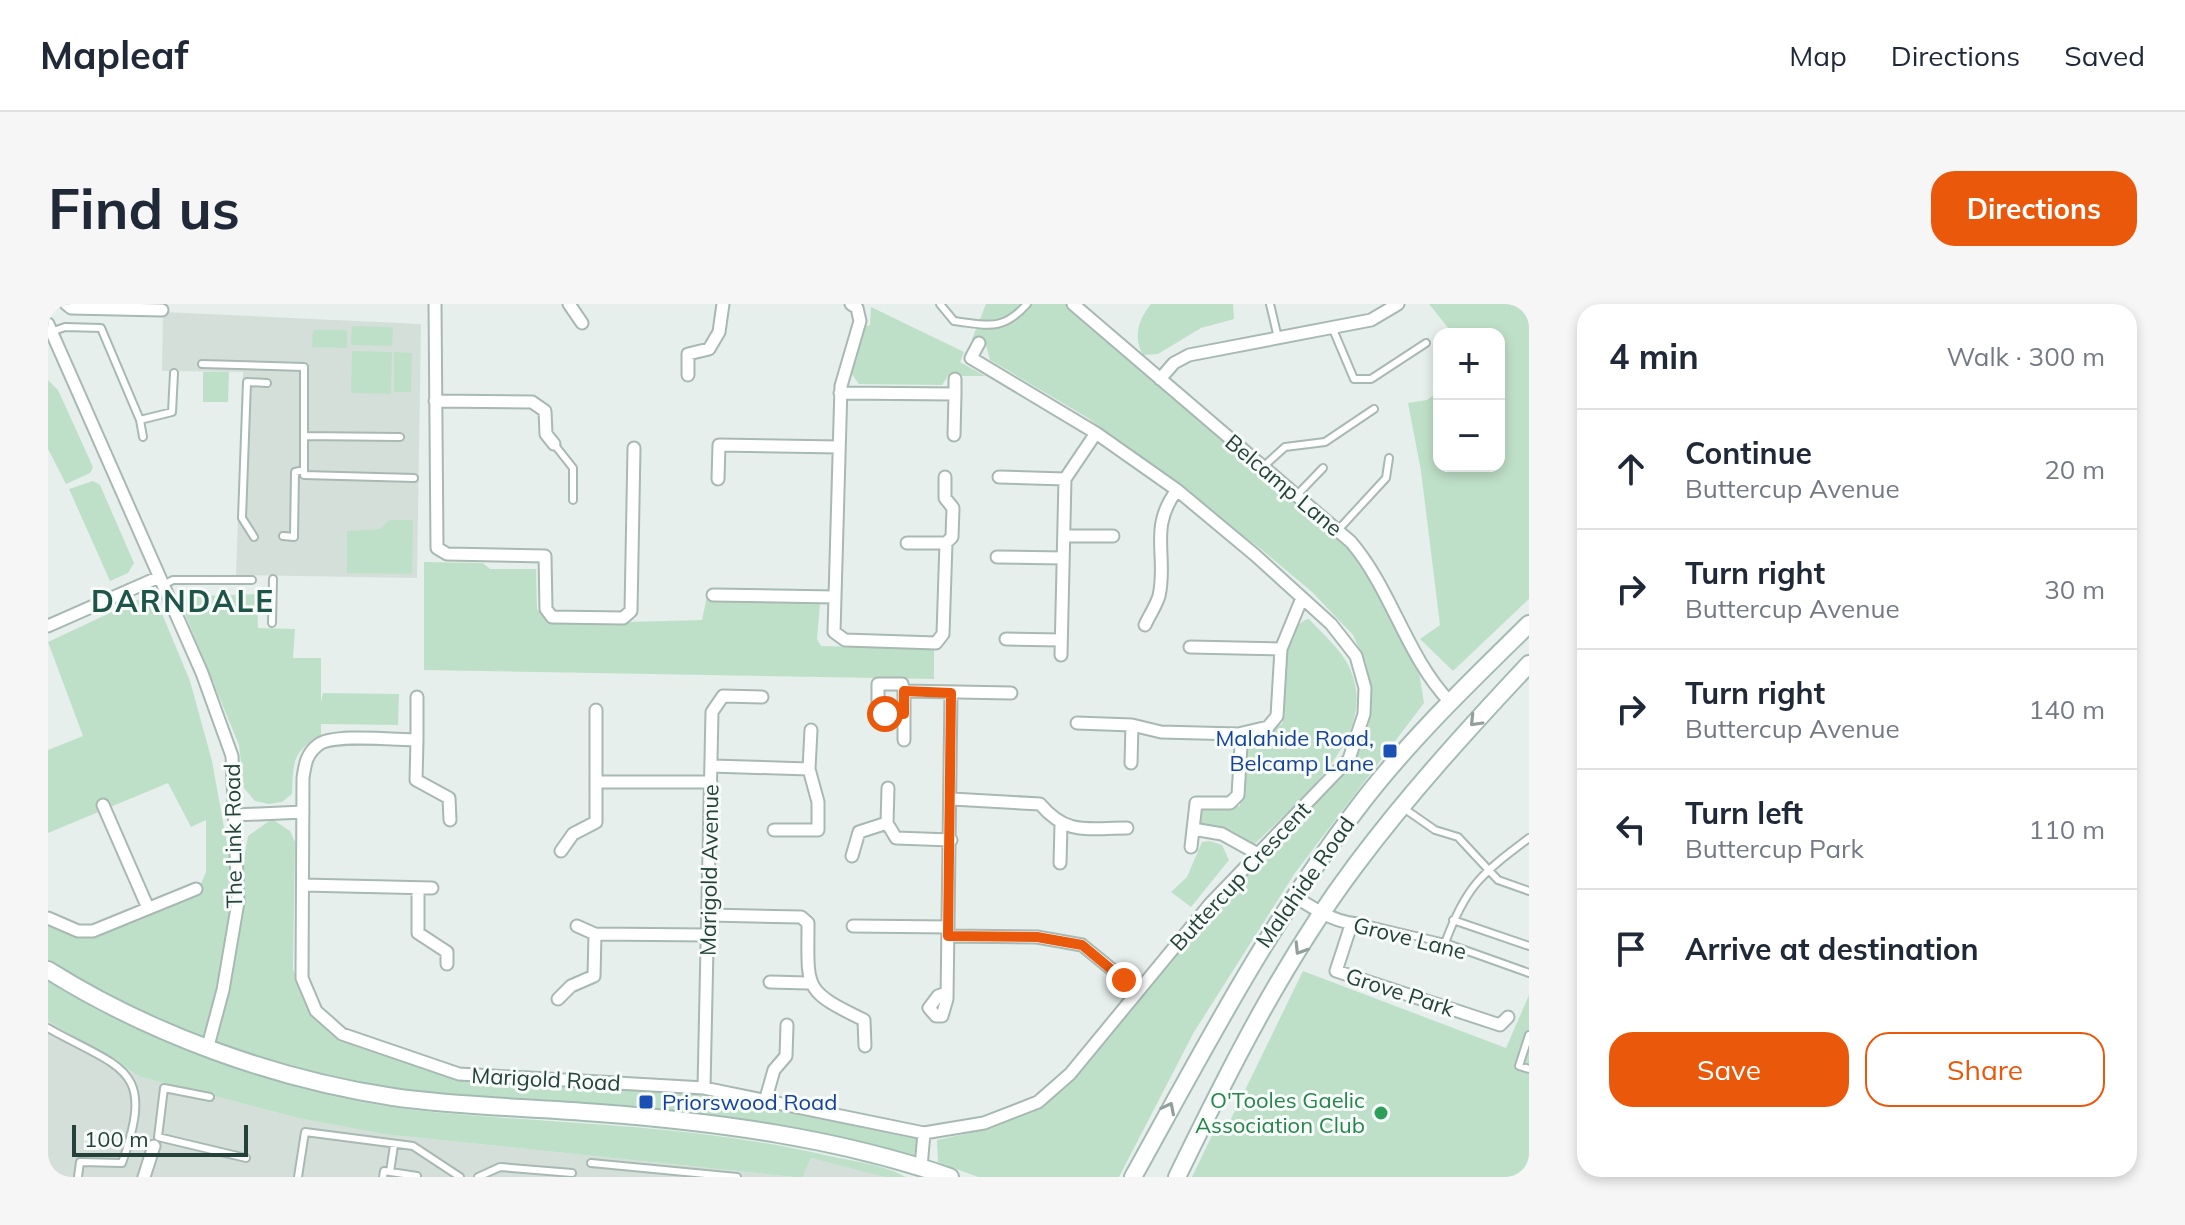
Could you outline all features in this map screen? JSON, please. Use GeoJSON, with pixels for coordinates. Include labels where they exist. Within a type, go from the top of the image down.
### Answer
{"type":"FeatureCollection","features":[{"type":"Feature","properties":{"kind":"main road","name":"Malahide Road"},"geometry":{"type":"LineString","coordinates":[[1133,1177],[1246,969],[1356,809],[1450,702],[1529,624]]}},
{"type":"Feature","properties":{"kind":"main road","name":"Malahide Road"},"geometry":{"type":"LineString","coordinates":[[1177,1177],[1262,1009],[1323,914],[1452,745],[1529,664]]}},
{"type":"Feature","properties":{"kind":"main road"},"geometry":{"type":"LineString","coordinates":[[48,970],[90,996],[208,1046],[279,1071],[391,1097],[693,1121],[770,1132],[921,1167],[950,1177]]}},
{"type":"Feature","properties":{"kind":"street"},"geometry":{"type":"LineString","coordinates":[[66,304],[71,308],[162,310]]}},
{"type":"Feature","properties":{"kind":"street"},"geometry":{"type":"LineString","coordinates":[[435,304],[437,548],[447,554],[545,556],[546,609],[552,617],[623,618],[631,611],[634,448]]}},
{"type":"Feature","properties":{"kind":"street"},"geometry":{"type":"LineString","coordinates":[[569,304],[582,323]]}},
{"type":"Feature","properties":{"kind":"street"},"geometry":{"type":"LineString","coordinates":[[688,375],[688,354],[709,349],[719,332],[723,304]]}},
{"type":"Feature","properties":{"kind":"street"},"geometry":{"type":"LineString","coordinates":[[851,304],[857,308],[860,321],[848,352],[840,393],[834,632],[845,640],[936,643],[943,634],[946,543],[952,537],[953,508],[945,498],[945,477]]}},
{"type":"Feature","properties":{"kind":"street","name":"Belcamp Lane"},"geometry":{"type":"LineString","coordinates":[[1073,304],[1088,308],[1160,379],[1338,530],[1363,556],[1431,682],[1450,702]]}},
{"type":"Feature","properties":{"kind":"street"},"geometry":{"type":"LineString","coordinates":[[1160,379],[1174,363],[1189,355],[1371,320],[1398,304]]}},
{"type":"Feature","properties":{"kind":"street","name":"The Link Road"},"geometry":{"type":"LineString","coordinates":[[50,328],[159,582],[217,708],[232,756],[238,902],[223,990],[208,1046]]}},
{"type":"Feature","properties":{"kind":"street","name":"Buttercup Crescent"},"geometry":{"type":"LineString","coordinates":[[924,1133],[984,1123],[1038,1102],[1070,1074],[1137,990],[1258,854],[1349,759],[1364,714],[1365,688],[1356,656],[1331,624],[1177,490],[1096,433],[971,358],[979,343]]}},
{"type":"Feature","properties":{"kind":"street"},"geometry":{"type":"LineString","coordinates":[[48,359],[60,353]]}},
{"type":"Feature","properties":{"kind":"street"},"geometry":{"type":"LineString","coordinates":[[954,435],[955,379]]}},
{"type":"Feature","properties":{"kind":"street"},"geometry":{"type":"LineString","coordinates":[[840,393],[955,394]]}},
{"type":"Feature","properties":{"kind":"street"},"geometry":{"type":"LineString","coordinates":[[435,401],[532,402],[545,411],[546,434],[554,444]]}},
{"type":"Feature","properties":{"kind":"street"},"geometry":{"type":"LineString","coordinates":[[1061,655],[1065,479],[1096,433]]}},
{"type":"Feature","properties":{"kind":"street"},"geometry":{"type":"LineString","coordinates":[[718,479],[719,445],[839,447]]}},
{"type":"Feature","properties":{"kind":"street"},"geometry":{"type":"LineString","coordinates":[[999,477],[1065,479]]}},
{"type":"Feature","properties":{"kind":"street"},"geometry":{"type":"LineString","coordinates":[[1145,625],[1159,596],[1160,525],[1164,506],[1177,490]]}},
{"type":"Feature","properties":{"kind":"street"},"geometry":{"type":"LineString","coordinates":[[1064,536],[1113,536]]}},
{"type":"Feature","properties":{"kind":"street"},"geometry":{"type":"LineString","coordinates":[[907,543],[946,543]]}},
{"type":"Feature","properties":{"kind":"street"},"geometry":{"type":"LineString","coordinates":[[997,557],[1063,558]]}},
{"type":"Feature","properties":{"kind":"street"},"geometry":{"type":"LineString","coordinates":[[48,626],[159,582]]}},
{"type":"Feature","properties":{"kind":"street"},"geometry":{"type":"LineString","coordinates":[[713,595],[835,597]]}},
{"type":"Feature","properties":{"kind":"street"},"geometry":{"type":"LineString","coordinates":[[1077,723],[1132,725],[1161,732],[1238,734],[1268,727],[1277,716],[1281,649],[1302,598]]}},
{"type":"Feature","properties":{"kind":"street"},"geometry":{"type":"LineString","coordinates":[[1006,639],[1061,640]]}},
{"type":"Feature","properties":{"kind":"street"},"geometry":{"type":"LineString","coordinates":[[1190,647],[1281,649]]}},
{"type":"Feature","properties":{"kind":"street"},"geometry":{"type":"LineString","coordinates":[[904,714],[885,714],[878,707],[878,684],[902,684],[904,691],[904,714],[904,740]]}},
{"type":"Feature","properties":{"kind":"street"},"geometry":{"type":"LineString","coordinates":[[904,691],[1011,693]]}},
{"type":"Feature","properties":{"kind":"street"},"geometry":{"type":"LineString","coordinates":[[946,993],[952,799],[951,693]]}},
{"type":"Feature","properties":{"kind":"street","name":"Marigold Avenue"},"geometry":{"type":"LineString","coordinates":[[704,1088],[712,712],[723,696],[762,697]]}},
{"type":"Feature","properties":{"kind":"street"},"geometry":{"type":"LineString","coordinates":[[417,697],[416,780],[449,798],[450,820]]}},
{"type":"Feature","properties":{"kind":"street"},"geometry":{"type":"LineString","coordinates":[[561,851],[573,834],[596,822],[596,710]]}},
{"type":"Feature","properties":{"kind":"street"},"geometry":{"type":"LineString","coordinates":[[1131,763],[1132,725]]}},
{"type":"Feature","properties":{"kind":"street"},"geometry":{"type":"LineString","coordinates":[[774,830],[818,830],[818,802],[809,769],[811,730]]}},
{"type":"Feature","properties":{"kind":"street","name":"Marigold Road"},"geometry":{"type":"LineString","coordinates":[[417,740],[320,743],[306,757],[302,978],[316,1011],[342,1034],[459,1074],[704,1088],[766,1098],[862,1122],[924,1133]]}},
{"type":"Feature","properties":{"kind":"street"},"geometry":{"type":"LineString","coordinates":[[1191,847],[1196,803],[1230,803],[1238,795],[1241,745]]}},
{"type":"Feature","properties":{"kind":"street"},"geometry":{"type":"LineString","coordinates":[[711,766],[809,769]]}},
{"type":"Feature","properties":{"kind":"street"},"geometry":{"type":"LineString","coordinates":[[596,782],[711,782]]}},
{"type":"Feature","properties":{"kind":"street"},"geometry":{"type":"LineString","coordinates":[[888,788],[887,823],[896,838],[951,840]]}},
{"type":"Feature","properties":{"kind":"street"},"geometry":{"type":"LineString","coordinates":[[952,799],[1040,804],[1061,825],[1071,828],[1127,828]]}},
{"type":"Feature","properties":{"kind":"street"},"geometry":{"type":"LineString","coordinates":[[103,805],[148,908]]}},
{"type":"Feature","properties":{"kind":"street"},"geometry":{"type":"LineString","coordinates":[[236,815],[303,812]]}},
{"type":"Feature","properties":{"kind":"street"},"geometry":{"type":"LineString","coordinates":[[852,856],[859,832],[887,823]]}},
{"type":"Feature","properties":{"kind":"street"},"geometry":{"type":"LineString","coordinates":[[1060,863],[1061,825]]}},
{"type":"Feature","properties":{"kind":"street"},"geometry":{"type":"LineString","coordinates":[[1193,829],[1222,834],[1258,854]]}},
{"type":"Feature","properties":{"kind":"street"},"geometry":{"type":"LineString","coordinates":[[303,885],[432,888]]}},
{"type":"Feature","properties":{"kind":"street"},"geometry":{"type":"LineString","coordinates":[[418,888],[418,933],[447,952],[447,964]]}},
{"type":"Feature","properties":{"kind":"street"},"geometry":{"type":"LineString","coordinates":[[48,918],[78,931],[93,931],[196,889]]}},
{"type":"Feature","properties":{"kind":"street","name":"Grove Lane"},"geometry":{"type":"LineString","coordinates":[[1294,896],[1323,914],[1351,925],[1365,924]]}},
{"type":"Feature","properties":{"kind":"street"},"geometry":{"type":"LineString","coordinates":[[709,915],[801,917],[808,923],[808,983],[818,996],[864,1020],[865,1046]]}},
{"type":"Feature","properties":{"kind":"street","name":"Grove Park"},"geometry":{"type":"LineString","coordinates":[[1351,925],[1336,971],[1500,1025],[1508,1017]]}},
{"type":"Feature","properties":{"kind":"street"},"geometry":{"type":"LineString","coordinates":[[577,926],[595,934],[708,935]]}},
{"type":"Feature","properties":{"kind":"street"},"geometry":{"type":"LineString","coordinates":[[853,926],[1037,937],[1082,945],[1137,990]]}},
{"type":"Feature","properties":{"kind":"street"},"geometry":{"type":"LineString","coordinates":[[558,999],[571,986],[594,976],[595,934]]}},
{"type":"Feature","properties":{"kind":"street"},"geometry":{"type":"LineString","coordinates":[[770,982],[808,983]]}},
{"type":"Feature","properties":{"kind":"street"},"geometry":{"type":"LineString","coordinates":[[766,1098],[774,1070],[786,1056],[787,1025]]}},
{"type":"Feature","properties":{"kind":"street"},"geometry":{"type":"LineString","coordinates":[[921,1167],[924,1133]]}},
{"type":"Feature","properties":{"kind":"street"},"geometry":{"type":"LineString","coordinates":[[144,1177],[156,1142]]}},
{"type":"Feature","properties":{"kind":"lane"},"geometry":{"type":"LineString","coordinates":[[940,304],[954,321],[992,327],[1017,314],[1027,304]]}},
{"type":"Feature","properties":{"kind":"lane"},"geometry":{"type":"LineString","coordinates":[[1270,304],[1278,338]]}},
{"type":"Feature","properties":{"kind":"lane"},"geometry":{"type":"LineString","coordinates":[[1332,327],[1354,379],[1371,379],[1426,343]]}},
{"type":"Feature","properties":{"kind":"lane"},"geometry":{"type":"LineString","coordinates":[[50,328],[101,328],[140,420],[143,437]]}},
{"type":"Feature","properties":{"kind":"lane"},"geometry":{"type":"LineString","coordinates":[[202,364],[304,367],[304,475],[414,478]]}},
{"type":"Feature","properties":{"kind":"lane"},"geometry":{"type":"LineString","coordinates":[[140,420],[172,412],[174,373]]}},
{"type":"Feature","properties":{"kind":"lane"},"geometry":{"type":"LineString","coordinates":[[254,537],[242,518],[247,382],[267,383]]}},
{"type":"Feature","properties":{"kind":"lane"},"geometry":{"type":"LineString","coordinates":[[1263,467],[1285,447],[1325,442],[1374,409]]}},
{"type":"Feature","properties":{"kind":"lane"},"geometry":{"type":"LineString","coordinates":[[304,436],[400,437]]}},
{"type":"Feature","properties":{"kind":"lane"},"geometry":{"type":"LineString","coordinates":[[554,444],[573,468],[573,500]]}},
{"type":"Feature","properties":{"kind":"lane"},"geometry":{"type":"LineString","coordinates":[[1338,530],[1386,478],[1389,458]]}},
{"type":"Feature","properties":{"kind":"lane"},"geometry":{"type":"LineString","coordinates":[[1296,496],[1323,468]]}},
{"type":"Feature","properties":{"kind":"lane"},"geometry":{"type":"LineString","coordinates":[[283,536],[294,537],[295,472],[304,470]]}},
{"type":"Feature","properties":{"kind":"lane"},"geometry":{"type":"LineString","coordinates":[[272,623],[273,579]]}},
{"type":"Feature","properties":{"kind":"lane"},"geometry":{"type":"LineString","coordinates":[[159,582],[252,580]]}},
{"type":"Feature","properties":{"kind":"lane"},"geometry":{"type":"LineString","coordinates":[[1402,807],[1435,830],[1458,837],[1498,880],[1529,891]]}},
{"type":"Feature","properties":{"kind":"lane"},"geometry":{"type":"LineString","coordinates":[[1445,943],[1464,896],[1488,869],[1529,838]]}},
{"type":"Feature","properties":{"kind":"lane"},"geometry":{"type":"LineString","coordinates":[[1453,920],[1529,946]]}},
{"type":"Feature","properties":{"kind":"lane","name":"Grove Lane"},"geometry":{"type":"LineString","coordinates":[[1365,924],[1445,943],[1529,973]]}},
{"type":"Feature","properties":{"kind":"lane"},"geometry":{"type":"LineString","coordinates":[[48,1028],[127,1072],[136,1086],[131,1138],[122,1163],[80,1162],[78,1177]]}},
{"type":"Feature","properties":{"kind":"lane"},"geometry":{"type":"LineString","coordinates":[[1529,1035],[1519,1066],[1529,1069]]}},
{"type":"Feature","properties":{"kind":"lane"},"geometry":{"type":"LineString","coordinates":[[210,1097],[164,1088],[156,1142],[246,1158]]}},
{"type":"Feature","properties":{"kind":"lane"},"geometry":{"type":"LineString","coordinates":[[298,1177],[305,1132],[381,1140],[424,1150],[460,1177]]}},
{"type":"Feature","properties":{"kind":"lane"},"geometry":{"type":"LineString","coordinates":[[390,1172],[394,1145]]}},
{"type":"Feature","properties":{"kind":"lane"},"geometry":{"type":"LineString","coordinates":[[591,1163],[737,1177]]}},
{"type":"Feature","properties":{"kind":"lane"},"geometry":{"type":"LineString","coordinates":[[478,1177],[500,1167],[572,1173]]}},
{"type":"Feature","properties":{"kind":"lane"},"geometry":{"type":"LineString","coordinates":[[383,1177],[384,1171],[417,1176]]}},
{"type":"Feature","properties":{"kind":"shaded area"},"geometry":{"type":"Polygon","coordinates":[[[163,312],[421,324],[417,578],[236,575],[243,372],[162,371],[163,312]]]}},
{"type":"Feature","properties":{"kind":"shaded area"},"geometry":{"type":"Polygon","coordinates":[[[48,1021],[141,1077],[298,1118],[383,1134],[794,1177],[48,1177],[48,1021]]]}},
{"type":"Feature","properties":{"kind":"shaded area"},"geometry":{"type":"Polygon","coordinates":[[[811,1158],[870,1172],[885,1177],[803,1177],[811,1158]]]}},
{"type":"Feature","properties":{"kind":"green space"},"geometry":{"type":"Polygon","coordinates":[[[986,304],[1067,304],[1358,558],[1418,666],[1424,703],[1295,873],[1194,1032],[1119,1177],[978,1177],[938,1162],[937,1140],[983,1130],[1034,1110],[1081,1070],[1167,955],[1356,753],[1369,723],[1371,690],[1366,663],[1353,635],[1312,592],[1262,550],[1088,418],[990,360],[986,345],[972,339],[986,304]]]}},
{"type":"Feature","properties":{"kind":"green space"},"geometry":{"type":"Polygon","coordinates":[[[1151,304],[1233,304],[1234,319],[1201,328],[1158,354],[1143,355],[1138,342],[1138,329],[1151,304]]]}},
{"type":"Feature","properties":{"kind":"green space"},"geometry":{"type":"Polygon","coordinates":[[[1429,304],[1529,304],[1529,599],[1453,671],[1420,639],[1440,625],[1421,471],[1408,403],[1427,400],[1433,396],[1433,472],[1505,472],[1505,328],[1448,328],[1429,304]]]}},
{"type":"Feature","properties":{"kind":"green space"},"geometry":{"type":"Polygon","coordinates":[[[871,307],[964,352],[960,362],[985,376],[948,376],[942,385],[859,384],[849,370],[866,326],[870,325],[871,307]]]}},
{"type":"Feature","properties":{"kind":"green space"},"geometry":{"type":"Polygon","coordinates":[[[352,326],[393,327],[392,346],[351,345],[352,326]]]}},
{"type":"Feature","properties":{"kind":"green space"},"geometry":{"type":"Polygon","coordinates":[[[313,330],[347,330],[347,348],[312,347],[313,330]]]}},
{"type":"Feature","properties":{"kind":"green space"},"geometry":{"type":"Polygon","coordinates":[[[352,351],[392,352],[391,394],[351,393],[352,351]]]}},
{"type":"Feature","properties":{"kind":"green space"},"geometry":{"type":"Polygon","coordinates":[[[394,352],[412,353],[411,392],[394,392],[394,352]]]}},
{"type":"Feature","properties":{"kind":"green space"},"geometry":{"type":"Polygon","coordinates":[[[203,372],[229,372],[228,402],[203,402],[203,372]]]}},
{"type":"Feature","properties":{"kind":"green space"},"geometry":{"type":"Polygon","coordinates":[[[48,380],[58,390],[93,467],[90,473],[66,484],[48,449],[48,380]]]}},
{"type":"Feature","properties":{"kind":"green space"},"geometry":{"type":"Polygon","coordinates":[[[93,481],[100,485],[134,563],[128,573],[110,581],[69,489],[93,481]]]}},
{"type":"Feature","properties":{"kind":"green space"},"geometry":{"type":"Polygon","coordinates":[[[389,520],[413,520],[412,574],[347,573],[347,531],[380,529],[389,520]]]}},
{"type":"Feature","properties":{"kind":"green space"},"geometry":{"type":"Polygon","coordinates":[[[424,562],[483,563],[490,569],[536,569],[537,609],[550,624],[702,620],[707,596],[809,598],[820,604],[817,639],[821,646],[934,649],[934,679],[424,670],[424,562]]]}},
{"type":"Feature","properties":{"kind":"green space"},"geometry":{"type":"Polygon","coordinates":[[[257,594],[258,628],[295,629],[293,658],[321,658],[321,702],[323,693],[399,694],[398,725],[321,724],[321,735],[304,747],[296,759],[292,794],[282,802],[269,804],[255,801],[244,788],[239,745],[178,597],[257,594]]]}},
{"type":"Feature","properties":{"kind":"green space"},"geometry":{"type":"Polygon","coordinates":[[[144,597],[158,604],[190,681],[212,761],[237,899],[248,836],[272,819],[290,831],[295,842],[293,969],[302,997],[342,1034],[459,1074],[704,1088],[924,1133],[921,1167],[770,1131],[410,1100],[208,1046],[48,969],[48,918],[86,933],[198,891],[206,872],[206,820],[191,827],[168,783],[48,833],[48,750],[83,736],[48,642],[144,597]]]}},
{"type":"Feature","properties":{"kind":"green space"},"geometry":{"type":"Polygon","coordinates":[[[1309,619],[1346,661],[1356,688],[1355,715],[1346,740],[1331,765],[1251,848],[1199,823],[1199,807],[1240,806],[1244,741],[1260,738],[1283,723],[1289,648],[1293,634],[1300,624],[1309,619]]]}},
{"type":"Feature","properties":{"kind":"green space"},"geometry":{"type":"Polygon","coordinates":[[[1202,842],[1222,845],[1229,860],[1191,907],[1171,892],[1187,877],[1202,842]]]}},
{"type":"Feature","properties":{"kind":"green space","name":"O'Tooles Gaelic Association Club"},"geometry":{"type":"Polygon","coordinates":[[[1303,971],[1506,1048],[1529,995],[1529,1177],[1192,1177],[1218,1123],[1227,1127],[1303,971]]]}},
{"type":"Feature","properties":{"kind":"green space"},"geometry":{"type":"Polygon","coordinates":[[[48,978],[158,1035],[157,1038],[224,1064],[326,1094],[432,1112],[727,1137],[867,1163],[906,1177],[885,1177],[811,1158],[803,1177],[794,1177],[383,1134],[298,1118],[141,1077],[48,1021],[48,978]]]}},
{"type":"Feature","properties":{"kind":"place","name":"Malahide Road, Belcamp Lane"},"geometry":{"type":"Point","coordinates":[1390,751]}},
{"type":"Feature","properties":{"kind":"place","name":"Priorswood Road"},"geometry":{"type":"Point","coordinates":[646,1102]}},
{"type":"Feature","properties":{"kind":"place","name":"O'Tooles Gaelic Association Club"},"geometry":{"type":"Point","coordinates":[1381,1113]}},
{"type":"Feature","properties":{"kind":"district","name":"DARNDALE"},"geometry":{"type":"Point","coordinates":[183,602]}},
{"type":"Feature","properties":{"kind":"route"},"geometry":{"type":"LineString","coordinates":[[885,714],[904,714],[904,691],[951,693],[948,936],[1037,937],[1082,945],[1124,980]]}}]}
